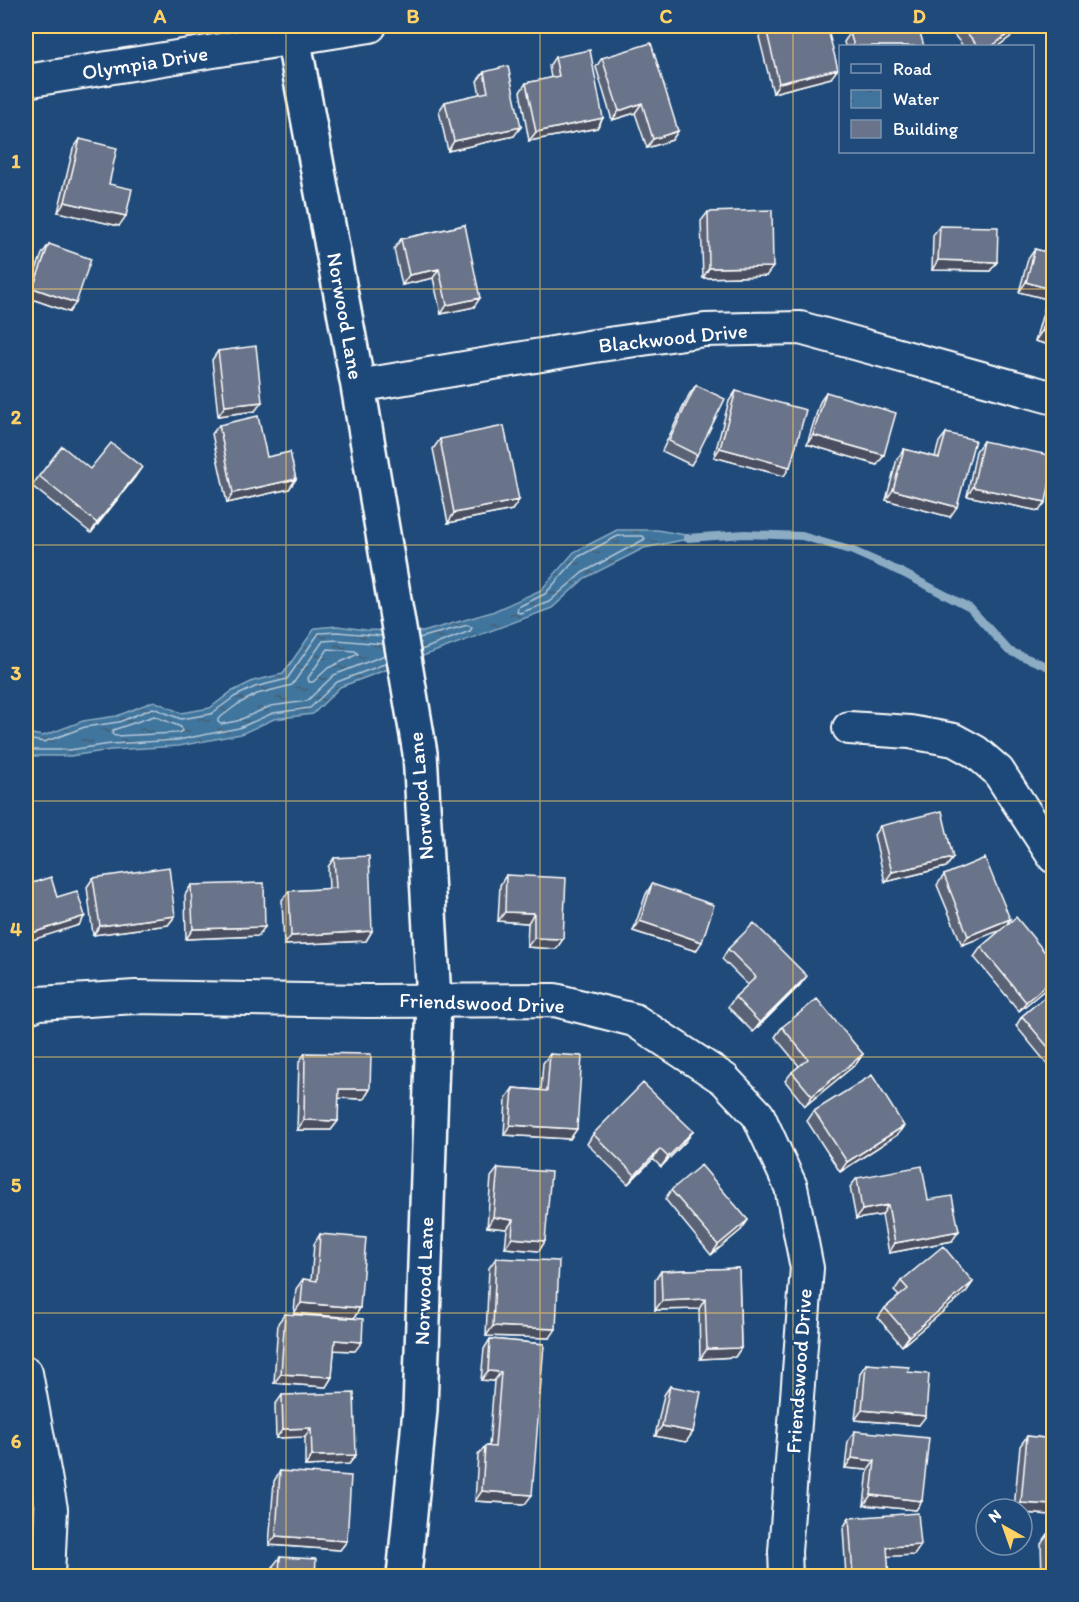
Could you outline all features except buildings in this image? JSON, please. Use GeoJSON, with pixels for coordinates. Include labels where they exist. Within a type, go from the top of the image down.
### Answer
{"type":"FeatureCollection","features":[{"type":"Feature","properties":{"kind":"street","name":"Olympia Drive"},"geometry":{"type":"LineString","coordinates":[[26,83],[292,32],[370,26]]}},
{"type":"Feature","properties":{"kind":"street","name":"Norwood Lane"},"geometry":{"type":"LineString","coordinates":[[292,32],[358,386],[420,753],[434,1000],[420,1410],[404,1576]]}},
{"type":"Feature","properties":{"kind":"street","name":"Blackwood Drive"},"geometry":{"type":"LineString","coordinates":[[358,386],[594,345],[705,330],[800,328],[1053,398]]}},
{"type":"Feature","properties":{"kind":"street"},"geometry":{"type":"LineString","coordinates":[[849,728],[921,734],[954,741],[976,752],[998,771],[1053,857]]}},
{"type":"Feature","properties":{"kind":"street","name":"Friendswood Drive"},"geometry":{"type":"LineString","coordinates":[[26,1008],[39,1003],[136,997],[367,1001],[555,1000],[634,1020],[724,1079],[758,1115],[791,1186],[807,1268],[785,1552],[786,1576]]}},
{"type":"Feature","properties":{"kind":"street"},"geometry":{"type":"LineString","coordinates":[[26,1373],[51,1509],[48,1576]]}},
{"type":"Feature","properties":{"kind":"water"},"geometry":{"type":"Polygon","coordinates":[[[617,530],[657,530],[697,537],[644,548],[585,578],[552,608],[340,687],[313,714],[274,719],[241,734],[179,746],[111,750],[70,756],[26,756],[26,733],[43,736],[83,721],[117,716],[154,701],[181,713],[210,708],[231,692],[253,681],[283,674],[315,628],[337,626],[366,630],[423,632],[492,612],[541,590],[574,552],[617,530]]]}},
{"type":"Feature","properties":{"kind":"waterway"},"geometry":{"type":"LineString","coordinates":[[687,538],[745,534],[802,536],[853,551],[903,573],[970,608],[1009,651],[1054,669]]}}]}
